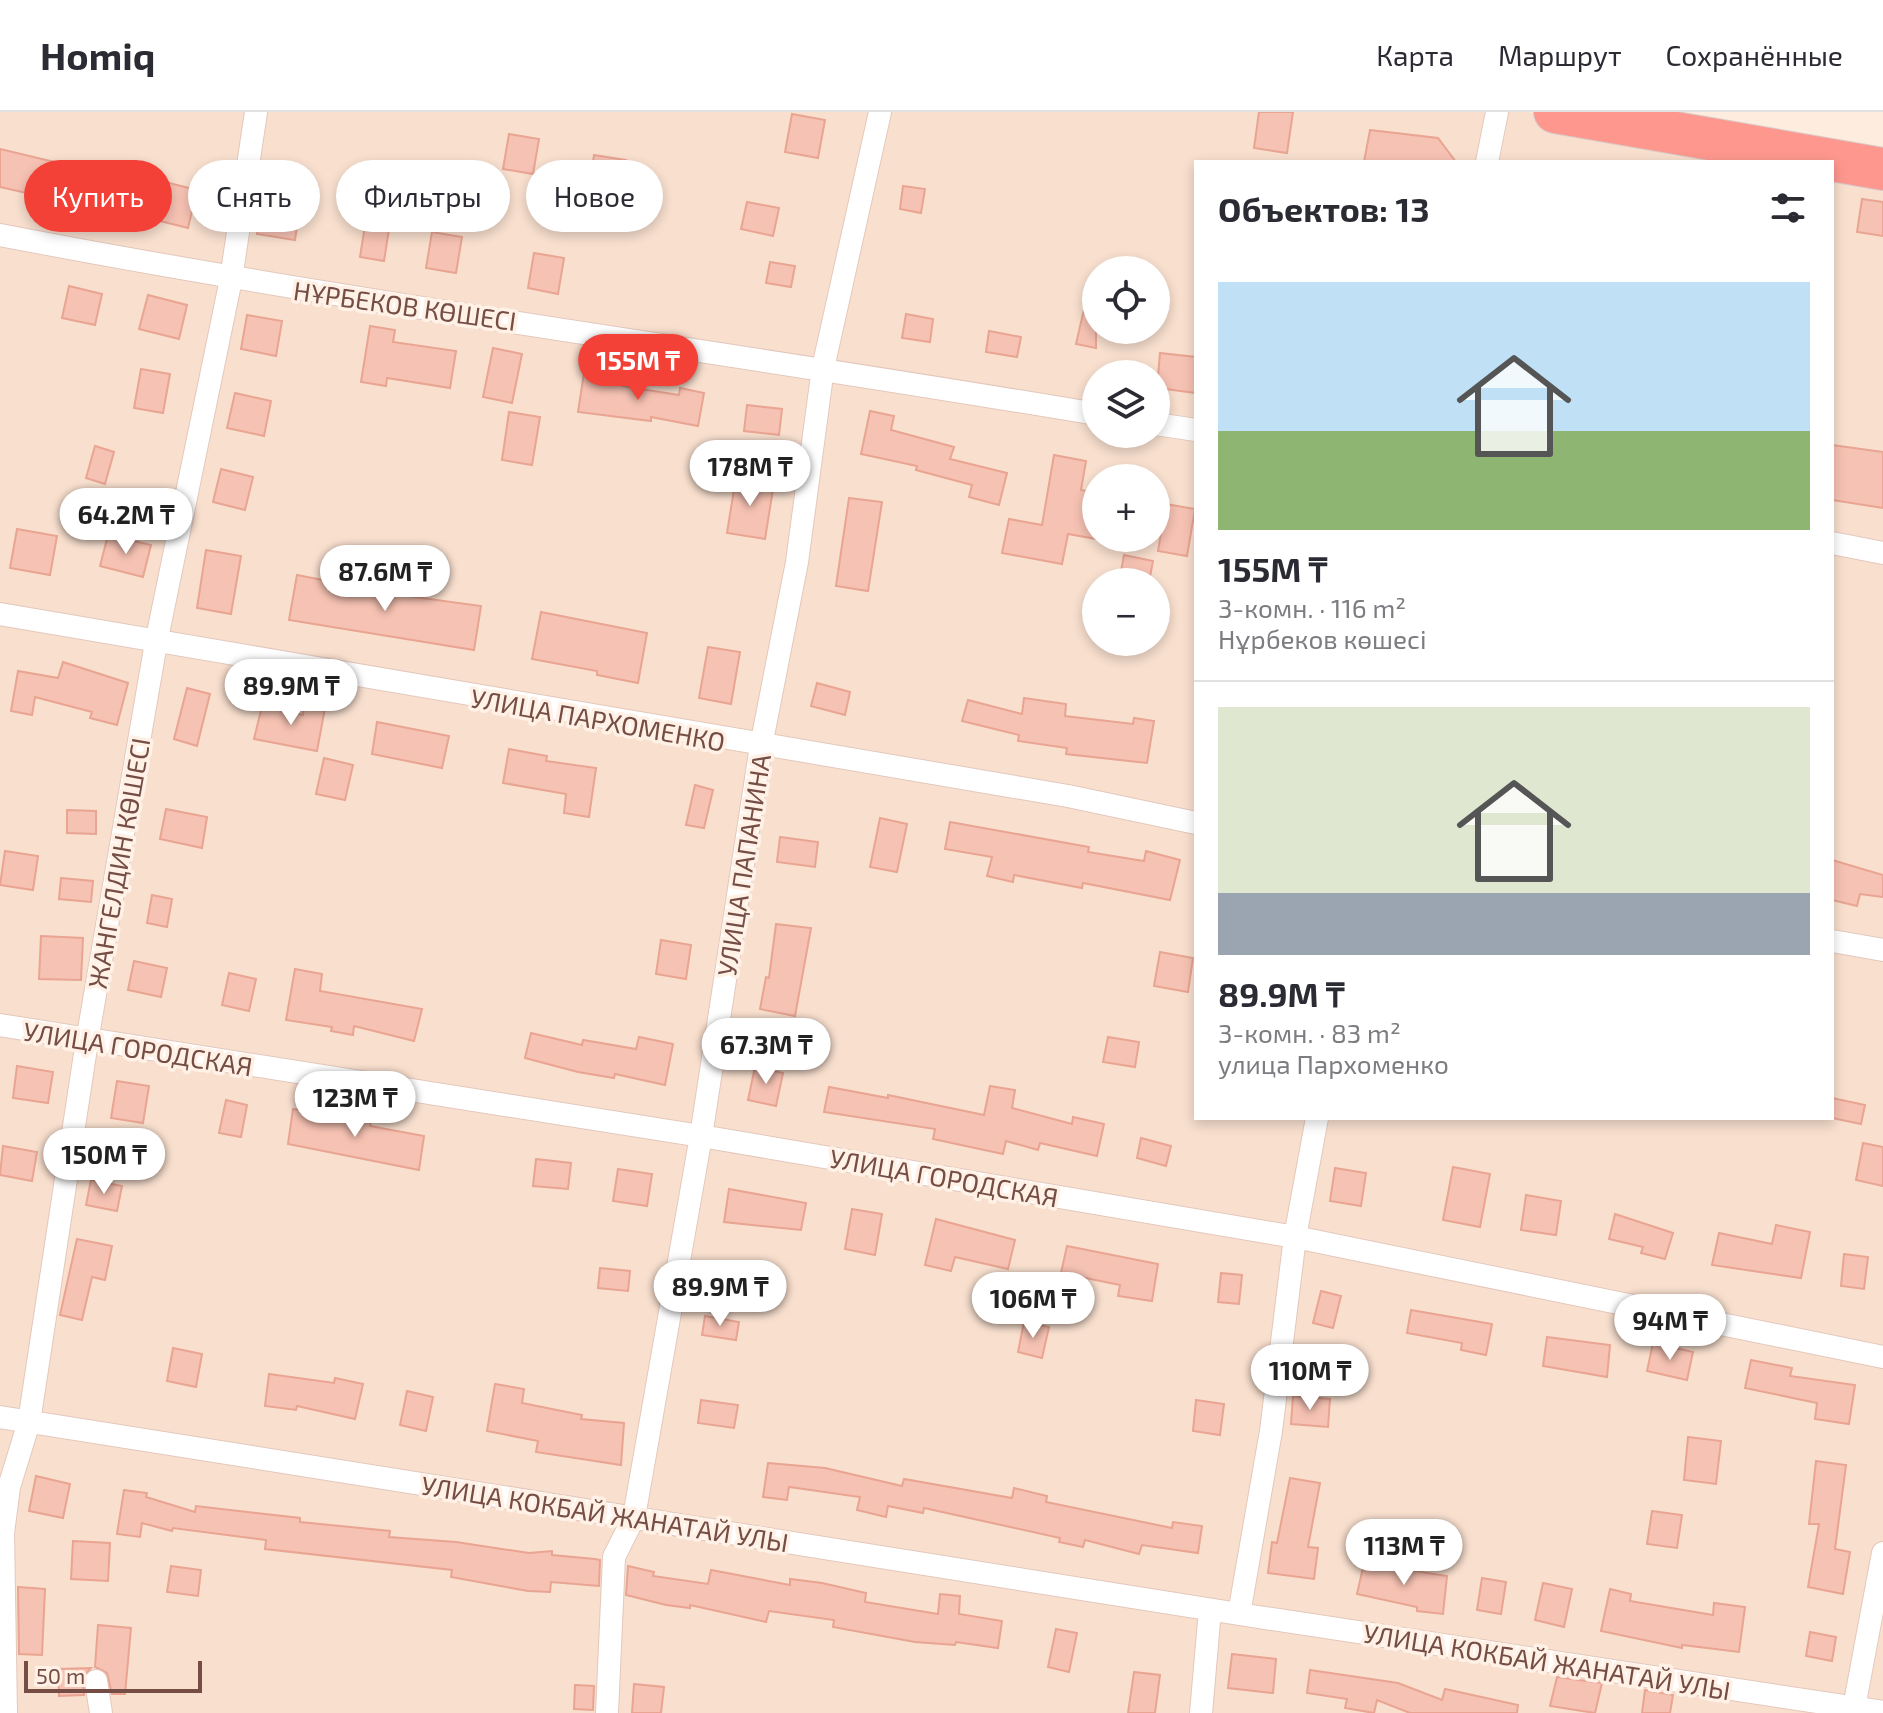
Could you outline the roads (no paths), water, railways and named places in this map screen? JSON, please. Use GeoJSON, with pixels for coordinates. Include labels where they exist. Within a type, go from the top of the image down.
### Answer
{"type":"FeatureCollection","features":[{"type":"Feature","properties":{"kind":"highway"},"geometry":{"type":"LineString","coordinates":[[1555,112],[1831,160]]}},
{"type":"Feature","properties":{"kind":"highway"},"geometry":{"type":"LineString","coordinates":[[1834,160],[1883,169]]}},
{"type":"Feature","properties":{"kind":"street","name":"ЖАНГЕЛДИН КӨШЕСІ"},"geometry":{"type":"LineString","coordinates":[[6,1713],[3,1533],[9,1487],[29,1422],[87,1041],[156,643],[231,279],[256,112]]}},
{"type":"Feature","properties":{"kind":"street","name":"УЛИЦА ПАПАНИНА"},"geometry":{"type":"LineString","coordinates":[[607,1713],[614,1557],[634,1517],[701,1136],[761,746],[797,562],[823,368],[880,112]]}},
{"type":"Feature","properties":{"kind":"street"},"geometry":{"type":"LineString","coordinates":[[1487,160],[1497,112]]}},
{"type":"Feature","properties":{"kind":"street","name":"НҰРБЕКОВ КӨШЕСІ"},"geometry":{"type":"LineString","coordinates":[[0,235],[231,279],[823,368],[1082,412]]}},
{"type":"Feature","properties":{"kind":"street"},"geometry":{"type":"LineString","coordinates":[[1170,426],[1194,430]]}},
{"type":"Feature","properties":{"kind":"street"},"geometry":{"type":"LineString","coordinates":[[1834,543],[1883,553]]}},
{"type":"Feature","properties":{"kind":"street","name":"УЛИЦА ПАРХОМЕНКО"},"geometry":{"type":"LineString","coordinates":[[0,614],[1068,796],[1194,823]]}},
{"type":"Feature","properties":{"kind":"street"},"geometry":{"type":"LineString","coordinates":[[1834,941],[1883,950]]}},
{"type":"Feature","properties":{"kind":"street","name":"УЛИЦА ГОРОДСКАЯ"},"geometry":{"type":"LineString","coordinates":[[0,1025],[701,1136],[1295,1237],[1883,1357]]}},
{"type":"Feature","properties":{"kind":"street"},"geometry":{"type":"LineString","coordinates":[[1239,1614],[1271,1431],[1295,1237],[1317,1120]]}},
{"type":"Feature","properties":{"kind":"street","name":"УЛИЦА КОКБАЙ ЖАНАТАЙ УЛЫ"},"geometry":{"type":"LineString","coordinates":[[0,1417],[1210,1610],[1883,1712]]}},
{"type":"Feature","properties":{"kind":"street"},"geometry":{"type":"LineString","coordinates":[[1854,1710],[1883,1553]]}},
{"type":"Feature","properties":{"kind":"street"},"geometry":{"type":"LineString","coordinates":[[1201,1713],[1210,1610]]}},
{"type":"Feature","properties":{"kind":"street"},"geometry":{"type":"LineString","coordinates":[[96,1681],[101,1713]]}}]}
